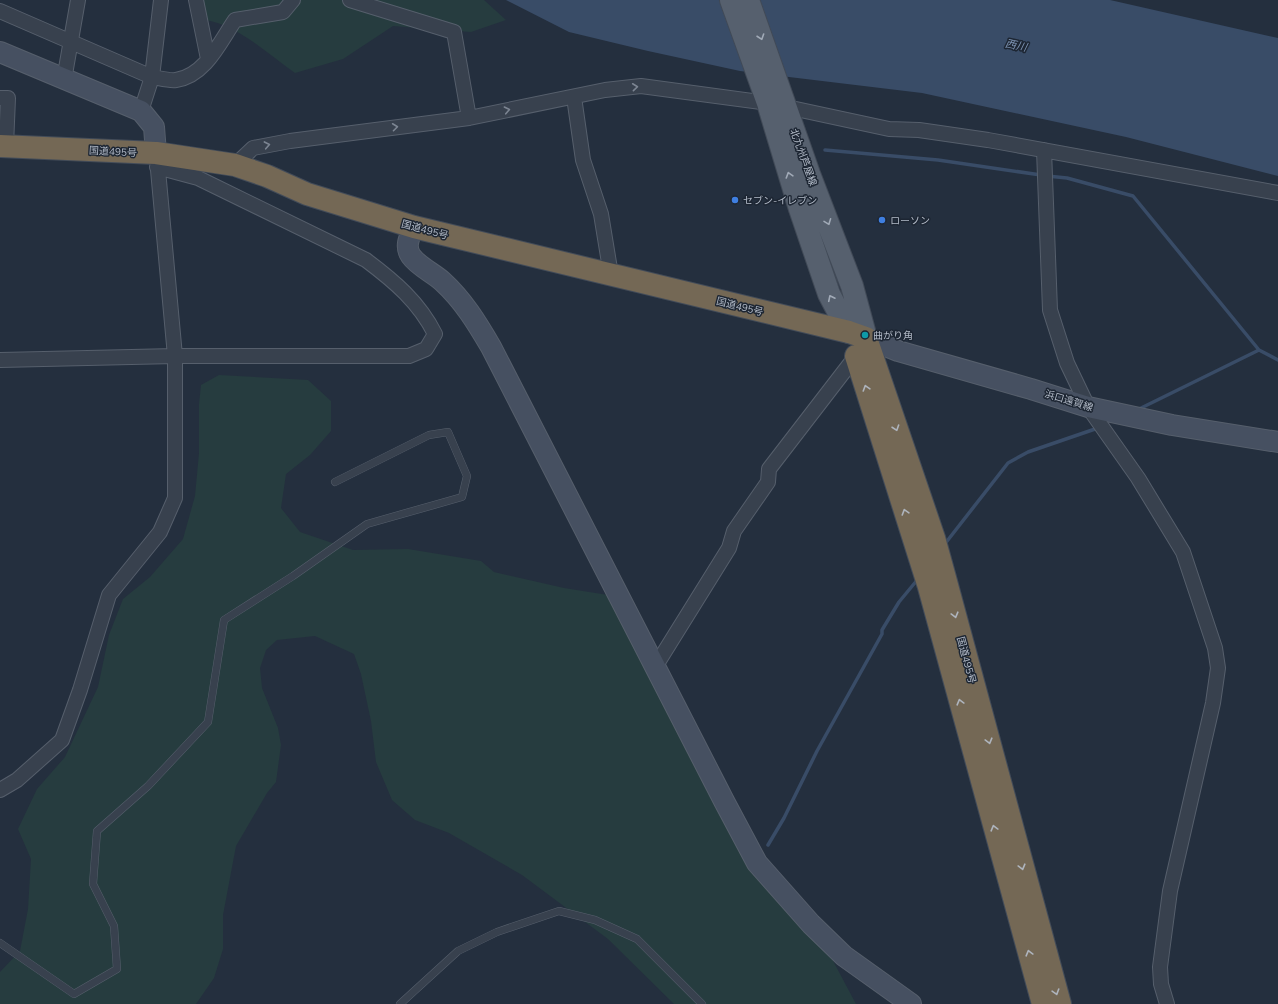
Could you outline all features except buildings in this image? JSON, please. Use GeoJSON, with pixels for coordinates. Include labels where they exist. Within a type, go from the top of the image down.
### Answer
{"type":"FeatureCollection","features":[{"type":"Feature","properties":{"kind":"highway","name":"国道495号"},"geometry":{"type":"LineString","coordinates":[[3,146],[157,160],[235,165],[267,176],[307,194],[414,227],[611,275],[857,342],[937,582],[1060,1004]]}},
{"type":"Feature","properties":{"kind":"highway","name":"国道495号"},"geometry":{"type":"LineString","coordinates":[[937,582],[1043,1004]]}},
{"type":"Feature","properties":{"kind":"main road","name":"北九州芦屋線"},"geometry":{"type":"LineString","coordinates":[[731,0],[774,98]]}},
{"type":"Feature","properties":{"kind":"main road","name":"北九州芦屋線"},"geometry":{"type":"LineString","coordinates":[[748,0],[774,98],[800,209],[829,294],[857,342]]}},
{"type":"Feature","properties":{"kind":"street"},"geometry":{"type":"LineString","coordinates":[[64,80],[78,0]]}},
{"type":"Feature","properties":{"kind":"street"},"geometry":{"type":"LineString","coordinates":[[141,111],[152,77],[161,0]]}},
{"type":"Feature","properties":{"kind":"street"},"geometry":{"type":"LineString","coordinates":[[196,0],[208,59]]}},
{"type":"Feature","properties":{"kind":"street"},"geometry":{"type":"LineString","coordinates":[[0,11],[152,77],[176,80],[198,71],[235,20],[283,12],[293,0]]}},
{"type":"Feature","properties":{"kind":"street"},"geometry":{"type":"LineString","coordinates":[[350,0],[454,32],[469,118]]}},
{"type":"Feature","properties":{"kind":"street"},"geometry":{"type":"LineString","coordinates":[[0,52],[141,111],[154,127],[175,356],[175,498],[160,532],[108,596],[88,665],[62,740],[17,780],[0,790]]}},
{"type":"Feature","properties":{"kind":"street"},"geometry":{"type":"LineString","coordinates":[[235,165],[253,148],[290,141],[469,118],[574,97],[641,86],[774,98],[889,129],[919,130],[1044,150],[1278,193]]}},
{"type":"Feature","properties":{"kind":"street"},"geometry":{"type":"LineString","coordinates":[[574,97],[583,160],[601,214],[611,275]]}},
{"type":"Feature","properties":{"kind":"street"},"geometry":{"type":"LineString","coordinates":[[0,98],[8,98],[3,146]]}},
{"type":"Feature","properties":{"kind":"street"},"geometry":{"type":"LineString","coordinates":[[1044,150],[1050,310],[1067,363],[1088,407],[1138,478],[1183,552],[1215,648],[1218,668],[1213,703],[1170,892],[1160,967],[1161,984],[1167,1004]]}},
{"type":"Feature","properties":{"kind":"street"},"geometry":{"type":"LineString","coordinates":[[0,360],[175,356],[409,356],[426,349],[434,334],[426,316],[412,299],[390,278],[366,260],[198,178],[157,160]]}},
{"type":"Feature","properties":{"kind":"street"},"geometry":{"type":"LineString","coordinates":[[414,227],[407,244],[411,256],[460,299],[484,335],[757,863],[811,924],[844,956],[911,1004]]}},
{"type":"Feature","properties":{"kind":"street"},"geometry":{"type":"LineString","coordinates":[[655,667],[729,548],[734,531],[768,482],[769,469],[857,342]]}},
{"type":"Feature","properties":{"kind":"street","name":"浜口遠賀線"},"geometry":{"type":"LineString","coordinates":[[857,342],[1030,389],[1088,407],[1180,426],[1278,442]]}},
{"type":"Feature","properties":{"kind":"lane"},"geometry":{"type":"LineString","coordinates":[[0,943],[74,994],[118,970],[114,926],[93,884],[97,831],[148,786],[208,722],[224,620],[293,576],[367,524],[462,497],[467,476],[448,432],[429,434],[335,482]]}},
{"type":"Feature","properties":{"kind":"lane"},"geometry":{"type":"LineString","coordinates":[[400,1004],[458,951],[497,932],[559,911],[595,920],[637,939],[702,1004]]}},
{"type":"Feature","properties":{"kind":"green space"},"geometry":{"type":"Polygon","coordinates":[[[203,0],[484,0],[506,20],[471,32],[393,26],[343,59],[295,73],[242,34],[218,23],[206,20],[203,0]]]}},
{"type":"Feature","properties":{"kind":"green space"},"geometry":{"type":"Polygon","coordinates":[[[219,375],[308,380],[331,401],[331,431],[310,455],[286,474],[281,508],[300,532],[353,550],[408,549],[481,561],[494,572],[564,588],[608,595],[774,894],[831,957],[856,1004],[674,1004],[608,939],[522,875],[449,833],[415,820],[392,800],[376,762],[371,721],[361,674],[354,654],[315,636],[277,640],[266,650],[260,668],[262,688],[278,728],[281,745],[276,782],[267,793],[236,846],[223,915],[223,949],[214,978],[196,1004],[0,1004],[0,972],[20,951],[28,909],[31,859],[18,829],[37,789],[65,757],[98,687],[109,635],[123,599],[150,577],[183,539],[195,496],[199,453],[199,404],[201,385],[219,375]]]}},
{"type":"Feature","properties":{"kind":"water","name":"西川"},"geometry":{"type":"Polygon","coordinates":[[[506,0],[1110,0],[1278,38],[1278,176],[1126,137],[922,93],[740,71],[648,51],[569,32],[506,0]]]}},
{"type":"Feature","properties":{"kind":"waterway"},"geometry":{"type":"LineString","coordinates":[[825,150],[938,160],[1041,175]]}},
{"type":"Feature","properties":{"kind":"waterway"},"geometry":{"type":"LineString","coordinates":[[1047,176],[1067,178],[1133,196],[1259,350],[1278,360]]}},
{"type":"Feature","properties":{"kind":"waterway"},"geometry":{"type":"LineString","coordinates":[[1137,410],[1259,350]]}},
{"type":"Feature","properties":{"kind":"waterway"},"geometry":{"type":"LineString","coordinates":[[944,545],[1008,463],[1028,452],[1098,428]]}},
{"type":"Feature","properties":{"kind":"waterway"},"geometry":{"type":"LineString","coordinates":[[768,845],[784,818],[817,751],[882,634],[882,630],[899,602],[918,579]]}},
{"type":"Feature","properties":{"kind":"place","name":"セブン-イレブン"},"geometry":{"type":"Point","coordinates":[735,200]}},
{"type":"Feature","properties":{"kind":"place","name":"ローソン"},"geometry":{"type":"Point","coordinates":[882,220]}},
{"type":"Feature","properties":{"kind":"place","name":"曲がり角"},"geometry":{"type":"Point","coordinates":[865,335]}}]}
